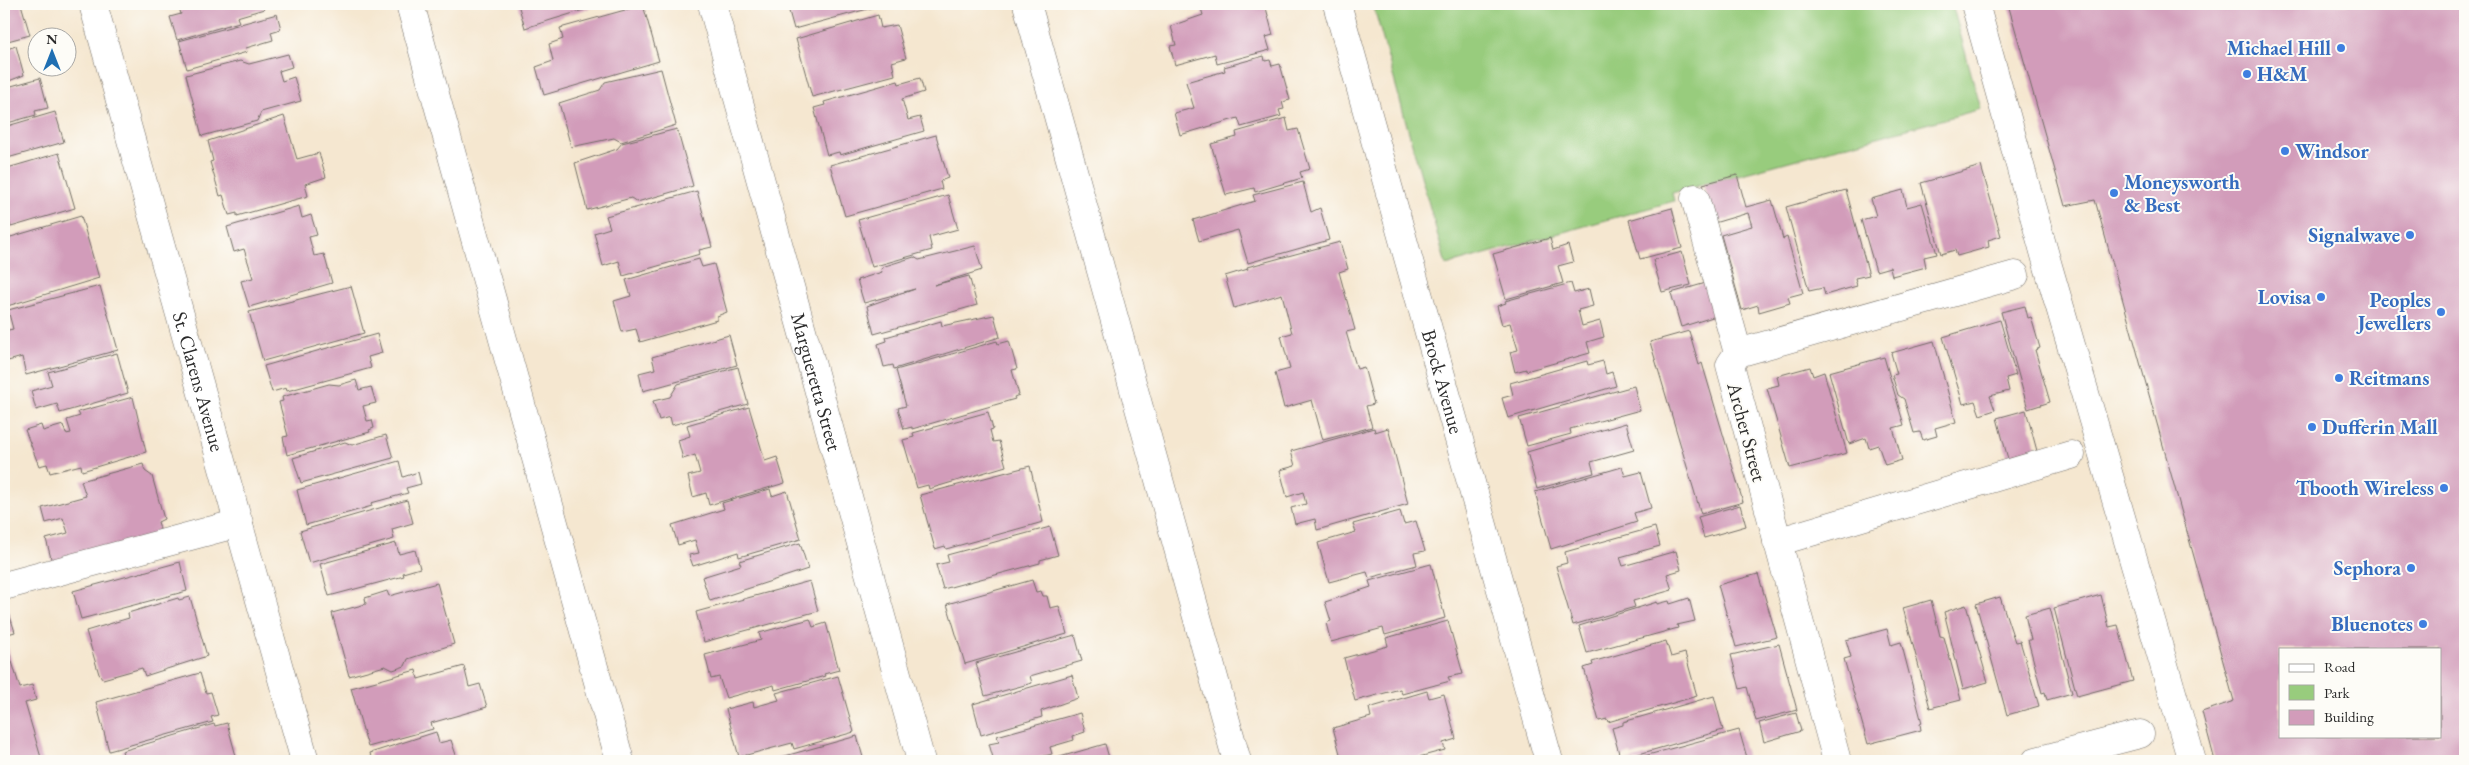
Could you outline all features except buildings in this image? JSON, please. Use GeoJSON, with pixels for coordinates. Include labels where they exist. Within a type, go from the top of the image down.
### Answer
{"type":"FeatureCollection","features":[{"type":"Feature","properties":{"kind":"street","name":"St. Clarens Avenue"},"geometry":{"type":"LineString","coordinates":[[93,4],[305,761]]}},
{"type":"Feature","properties":{"kind":"street"},"geometry":{"type":"LineString","coordinates":[[410,4],[620,761]]}},
{"type":"Feature","properties":{"kind":"street","name":"Margueretta Street"},"geometry":{"type":"LineString","coordinates":[[712,4],[921,761]]}},
{"type":"Feature","properties":{"kind":"street"},"geometry":{"type":"LineString","coordinates":[[1027,4],[1237,761]]}},
{"type":"Feature","properties":{"kind":"street","name":"Brock Avenue"},"geometry":{"type":"LineString","coordinates":[[1337,4],[1549,761]]}},
{"type":"Feature","properties":{"kind":"street"},"geometry":{"type":"LineString","coordinates":[[1975,4],[2048,266],[2192,761]]}},
{"type":"Feature","properties":{"kind":"street"},"geometry":{"type":"LineString","coordinates":[[1695,198],[1738,353]]}},
{"type":"Feature","properties":{"kind":"street","name":"Archer Street"},"geometry":{"type":"LineString","coordinates":[[1837,761],[1730,365],[1738,353],[2015,275]]}},
{"type":"Feature","properties":{"kind":"street"},"geometry":{"type":"LineString","coordinates":[[1777,542],[2071,455]]}},
{"type":"Feature","properties":{"kind":"street"},"geometry":{"type":"LineString","coordinates":[[4,586],[239,523]]}},
{"type":"Feature","properties":{"kind":"street"},"geometry":{"type":"LineString","coordinates":[[2036,761],[2140,734]]}},
{"type":"Feature","properties":{"kind":"green space"},"geometry":{"type":"Polygon","coordinates":[[[1373,4],[1952,4],[1981,109],[1672,193],[1674,201],[1446,265],[1373,4]]]}},
{"type":"Feature","properties":{"kind":"place","name":"Michael Hill"},"geometry":{"type":"Point","coordinates":[2341,48]}},
{"type":"Feature","properties":{"kind":"place","name":"H&M"},"geometry":{"type":"Point","coordinates":[2247,74]}},
{"type":"Feature","properties":{"kind":"place","name":"Windsor"},"geometry":{"type":"Point","coordinates":[2285,151]}},
{"type":"Feature","properties":{"kind":"place","name":"Moneysworth & Best"},"geometry":{"type":"Point","coordinates":[2114,193]}},
{"type":"Feature","properties":{"kind":"place","name":"Signalwave"},"geometry":{"type":"Point","coordinates":[2410,235]}},
{"type":"Feature","properties":{"kind":"place","name":"Lovisa"},"geometry":{"type":"Point","coordinates":[2321,297]}},
{"type":"Feature","properties":{"kind":"place","name":"Peoples Jewellers"},"geometry":{"type":"Point","coordinates":[2441,312]}},
{"type":"Feature","properties":{"kind":"place","name":"Reitmans"},"geometry":{"type":"Point","coordinates":[2339,378]}},
{"type":"Feature","properties":{"kind":"place","name":"Dufferin Mall"},"geometry":{"type":"Point","coordinates":[2312,427]}},
{"type":"Feature","properties":{"kind":"place","name":"Tbooth Wireless"},"geometry":{"type":"Point","coordinates":[2444,488]}},
{"type":"Feature","properties":{"kind":"place","name":"Sephora"},"geometry":{"type":"Point","coordinates":[2411,568]}},
{"type":"Feature","properties":{"kind":"place","name":"Bluenotes"},"geometry":{"type":"Point","coordinates":[2423,624]}}]}
